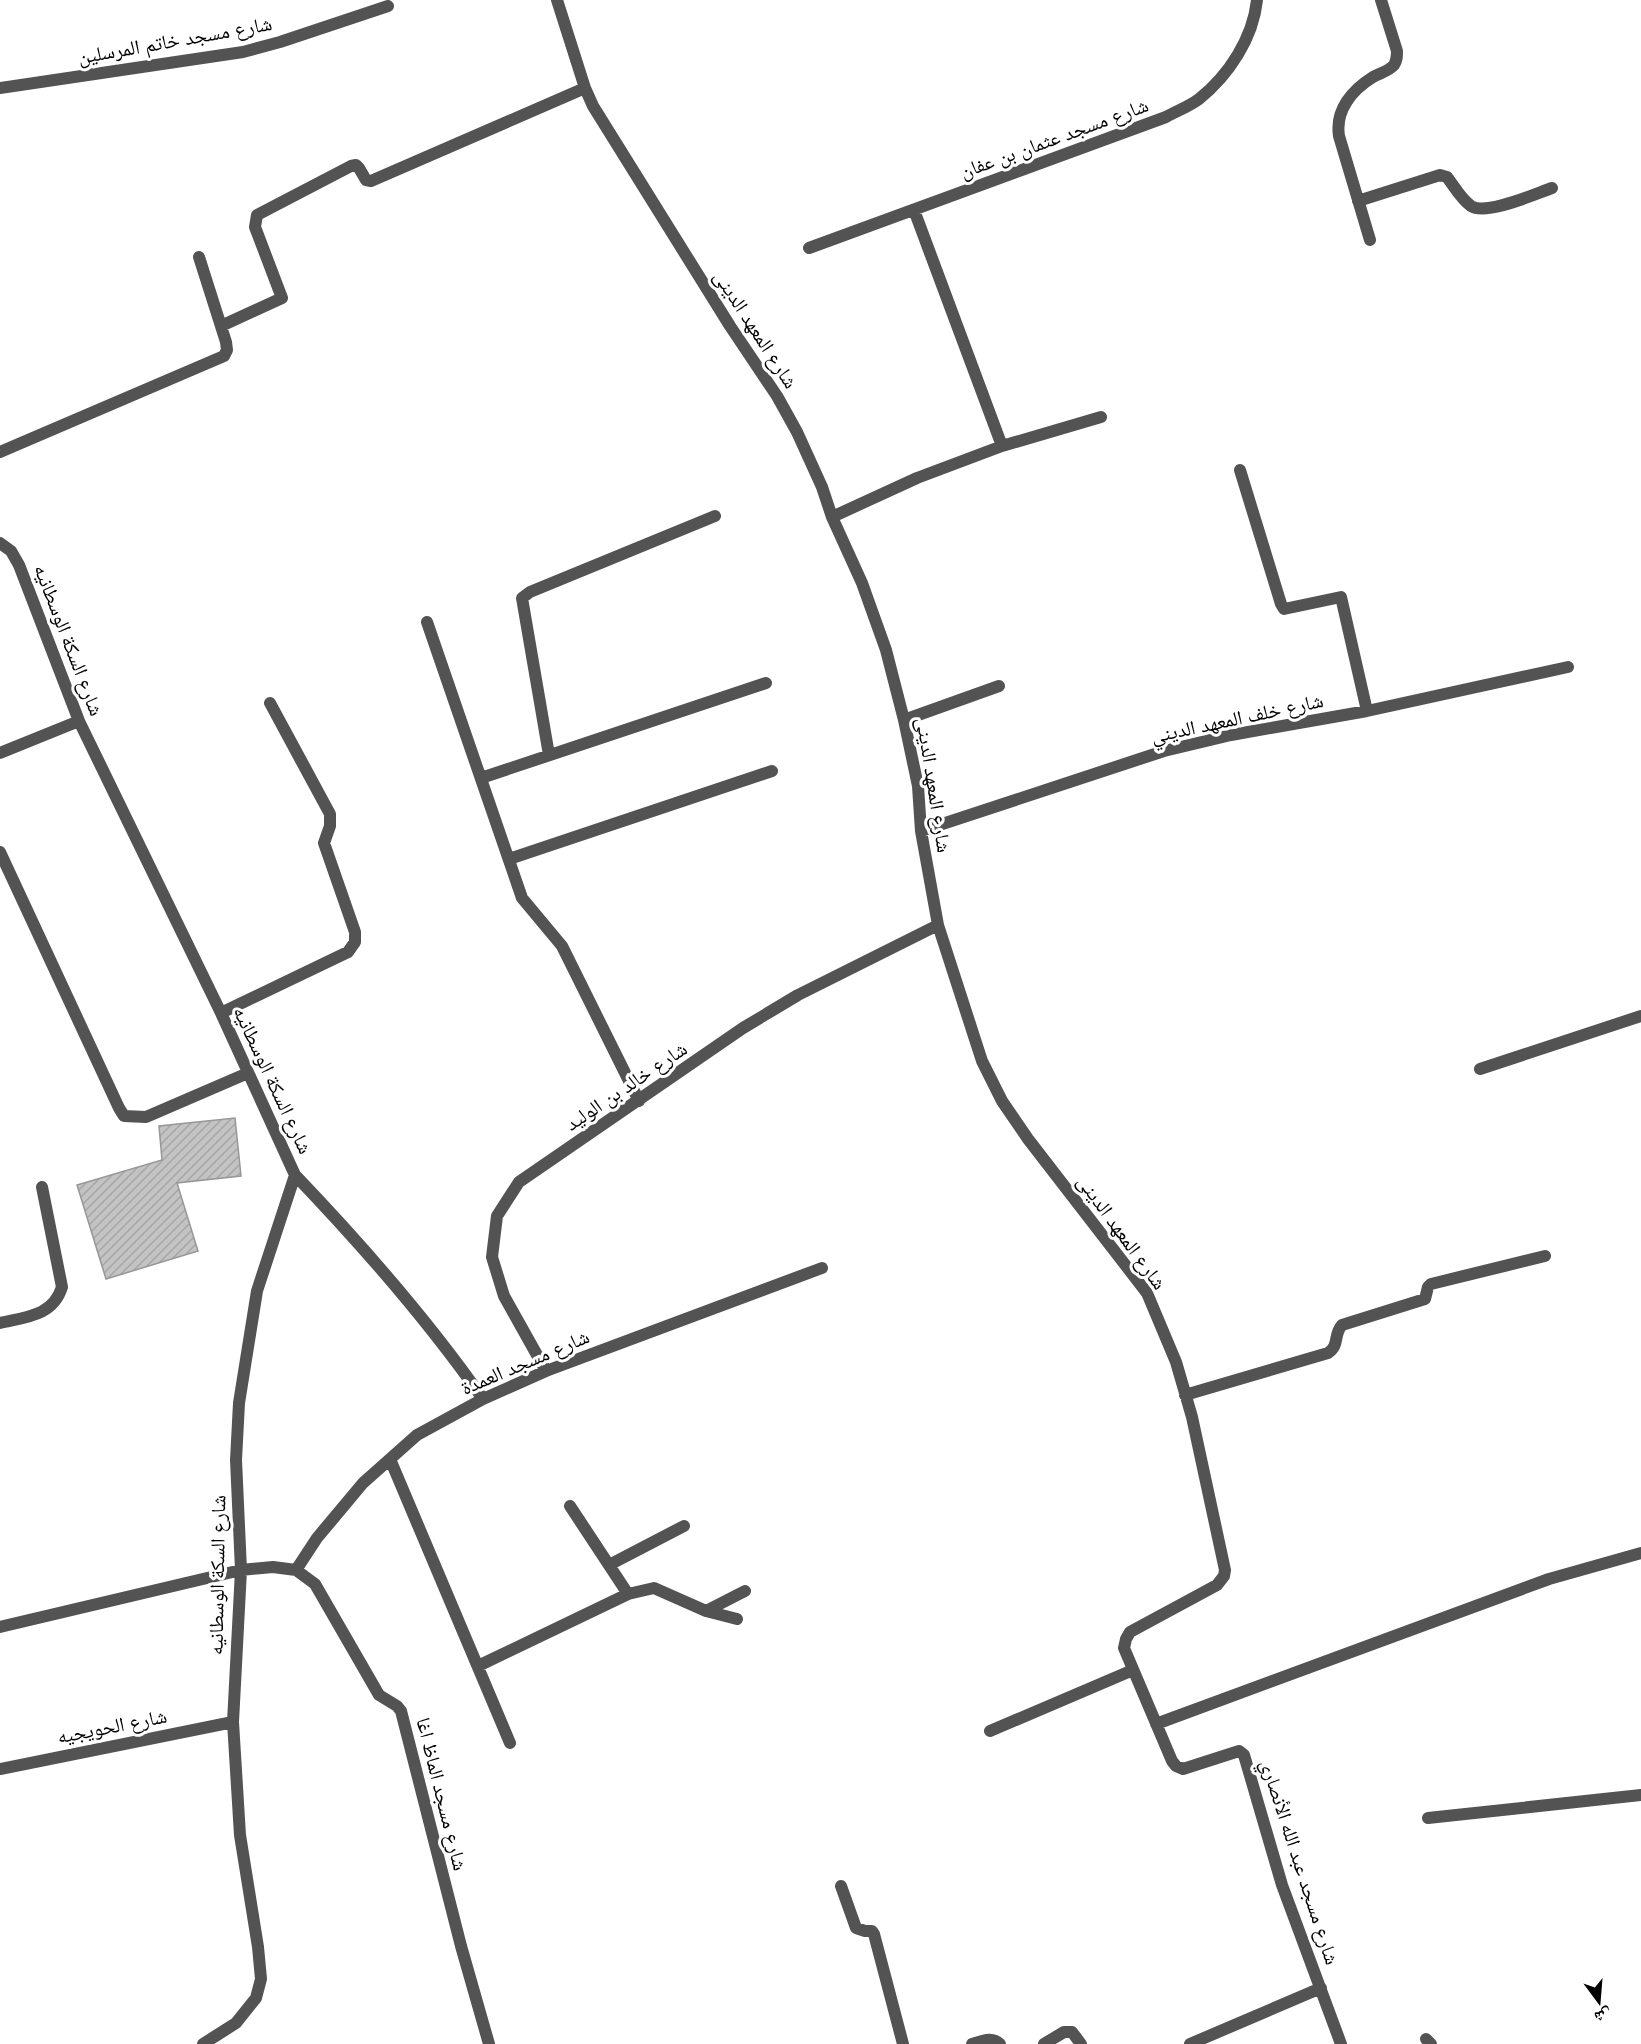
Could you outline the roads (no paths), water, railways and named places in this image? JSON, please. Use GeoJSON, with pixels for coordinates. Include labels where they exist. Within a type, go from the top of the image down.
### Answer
{"type":"FeatureCollection","features":[{"type":"Feature","properties":{"kind":"street","name":"شارع المعهد الدينى"},"geometry":{"type":"LineString","coordinates":[[557,0],[585,87],[594,106],[730,326],[777,396],[822,487],[832,517],[862,583],[886,650],[904,720],[918,786],[921,831],[938,925],[982,1061],[1002,1101],[1028,1139],[1147,1293],[1176,1362],[1185,1395],[1225,1564],[1224,1576],[1217,1585]]}},
{"type":"Feature","properties":{"kind":"street","name":"شارع مسجد عثمان بن عفان"},"geometry":{"type":"LineString","coordinates":[[809,248],[1166,117],[1198,100],[1224,75],[1244,45],[1256,11],[1257,0]]}},
{"type":"Feature","properties":{"kind":"street"},"geometry":{"type":"LineString","coordinates":[[1370,240],[1337,125],[1344,105],[1358,89],[1373,77],[1392,68],[1397,60],[1397,51],[1381,0]]}},
{"type":"Feature","properties":{"kind":"street","name":"شارع مسجد خاتم المرسلين"},"geometry":{"type":"LineString","coordinates":[[0,88],[243,52],[388,6]]}},
{"type":"Feature","properties":{"kind":"street"},"geometry":{"type":"LineString","coordinates":[[221,326],[282,298],[283,295],[255,226],[257,215],[351,166],[356,165],[366,180],[371,181],[585,87]]}},
{"type":"Feature","properties":{"kind":"street"},"geometry":{"type":"LineString","coordinates":[[1359,201],[1440,175],[1447,177],[1472,207],[1481,210],[1552,188]]}},
{"type":"Feature","properties":{"kind":"street"},"geometry":{"type":"LineString","coordinates":[[914,210],[1002,446]]}},
{"type":"Feature","properties":{"kind":"street"},"geometry":{"type":"LineString","coordinates":[[0,452],[224,356],[226,342],[199,257]]}},
{"type":"Feature","properties":{"kind":"street"},"geometry":{"type":"LineString","coordinates":[[832,517],[916,478],[1002,446],[1101,417]]}},
{"type":"Feature","properties":{"kind":"street"},"geometry":{"type":"LineString","coordinates":[[1240,470],[1284,609],[1341,597],[1367,711]]}},
{"type":"Feature","properties":{"kind":"street"},"geometry":{"type":"LineString","coordinates":[[549,755],[522,598],[530,592],[715,516]]}},
{"type":"Feature","properties":{"kind":"street","name":"شارع السكة الوسطانيه"},"geometry":{"type":"LineString","coordinates":[[0,543],[11,551],[19,565],[79,721],[221,1013],[295,1175],[257,1291],[239,1403],[236,1460],[241,1570],[233,1722],[240,1835],[261,1979],[256,1998],[236,2023],[203,2044]]}},
{"type":"Feature","properties":{"kind":"street"},"geometry":{"type":"LineString","coordinates":[[427,621],[522,898],[562,946],[639,1101]]}},
{"type":"Feature","properties":{"kind":"street","name":"شارع خلف المعهد الديني"},"geometry":{"type":"LineString","coordinates":[[921,831],[1164,751],[1231,735],[1367,711],[1568,668]]}},
{"type":"Feature","properties":{"kind":"street"},"geometry":{"type":"LineString","coordinates":[[481,778],[766,683]]}},
{"type":"Feature","properties":{"kind":"street"},"geometry":{"type":"LineString","coordinates":[[904,720],[999,686]]}},
{"type":"Feature","properties":{"kind":"street"},"geometry":{"type":"LineString","coordinates":[[221,1013],[348,952],[355,942],[355,932],[324,843],[330,826],[330,814],[270,703]]}},
{"type":"Feature","properties":{"kind":"street"},"geometry":{"type":"LineString","coordinates":[[0,753],[79,721]]}},
{"type":"Feature","properties":{"kind":"street"},"geometry":{"type":"LineString","coordinates":[[509,859],[772,771]]}},
{"type":"Feature","properties":{"kind":"street"},"geometry":{"type":"LineString","coordinates":[[0,852],[124,1116],[146,1117],[248,1073]]}},
{"type":"Feature","properties":{"kind":"street","name":"شارع خالد بن الوليد"},"geometry":{"type":"LineString","coordinates":[[546,1371],[504,1296],[492,1257],[497,1216],[519,1182],[743,1028],[798,995],[938,925]]}},
{"type":"Feature","properties":{"kind":"street"},"geometry":{"type":"LineString","coordinates":[[1480,1069],[1641,1016]]}},
{"type":"Feature","properties":{"kind":"street"},"geometry":{"type":"LineString","coordinates":[[295,1175],[347,1229],[451,1354],[483,1399]]}},
{"type":"Feature","properties":{"kind":"street"},"geometry":{"type":"LineString","coordinates":[[0,1323],[40,1313],[51,1307],[62,1287],[42,1187]]}},
{"type":"Feature","properties":{"kind":"street"},"geometry":{"type":"LineString","coordinates":[[1185,1395],[1329,1353],[1337,1344],[1337,1332],[1342,1325],[1425,1299],[1431,1284],[1545,1256]]}},
{"type":"Feature","properties":{"kind":"street","name":"شارع مسجد العمدة"},"geometry":{"type":"LineString","coordinates":[[296,1570],[317,1538],[363,1483],[417,1435],[483,1399],[546,1371],[822,1268]]}},
{"type":"Feature","properties":{"kind":"street"},"geometry":{"type":"LineString","coordinates":[[390,1459],[510,1743]]}},
{"type":"Feature","properties":{"kind":"street"},"geometry":{"type":"LineString","coordinates":[[570,1506],[628,1594]]}},
{"type":"Feature","properties":{"kind":"street"},"geometry":{"type":"LineString","coordinates":[[609,1565],[684,1526]]}},
{"type":"Feature","properties":{"kind":"street"},"geometry":{"type":"LineString","coordinates":[[1156,1724],[1549,1579],[1641,1553]]}},
{"type":"Feature","properties":{"kind":"street"},"geometry":{"type":"LineString","coordinates":[[0,1627],[241,1570],[273,1567],[296,1570]]}},
{"type":"Feature","properties":{"kind":"street","name":"شارع مسجد الماظ اغا"},"geometry":{"type":"LineString","coordinates":[[296,1570],[315,1584],[379,1695],[401,1711],[461,1946],[489,2044]]}},
{"type":"Feature","properties":{"kind":"street","name":"شارع مسجد عبد الله الأنصاري"},"geometry":{"type":"LineString","coordinates":[[1217,1585],[1130,1632],[1125,1639],[1124,1648],[1176,1766],[1183,1769],[1239,1751],[1244,1755],[1282,1885],[1341,2044]]}},
{"type":"Feature","properties":{"kind":"street"},"geometry":{"type":"LineString","coordinates":[[478,1666],[628,1594],[654,1588],[706,1611],[737,1619]]}},
{"type":"Feature","properties":{"kind":"street"},"geometry":{"type":"LineString","coordinates":[[706,1611],[745,1591]]}},
{"type":"Feature","properties":{"kind":"street"},"geometry":{"type":"LineString","coordinates":[[990,1731],[1133,1670]]}},
{"type":"Feature","properties":{"kind":"street","name":"شارع الحويجيه"},"geometry":{"type":"LineString","coordinates":[[0,1769],[233,1722]]}},
{"type":"Feature","properties":{"kind":"street"},"geometry":{"type":"LineString","coordinates":[[1428,1818],[1641,1795]]}},
{"type":"Feature","properties":{"kind":"street"},"geometry":{"type":"LineString","coordinates":[[841,1886],[856,1928],[872,1931],[874,1934],[903,2044]]}},
{"type":"Feature","properties":{"kind":"street"},"geometry":{"type":"LineString","coordinates":[[1190,2044],[1321,1988]]}},
{"type":"Feature","properties":{"kind":"street"},"geometry":{"type":"LineString","coordinates":[[1044,2044],[1064,2032],[1072,2032],[1081,2044]]}},
{"type":"Feature","properties":{"kind":"street"},"geometry":{"type":"LineString","coordinates":[[972,2044],[989,2039],[996,2040],[1000,2044]]}}]}
